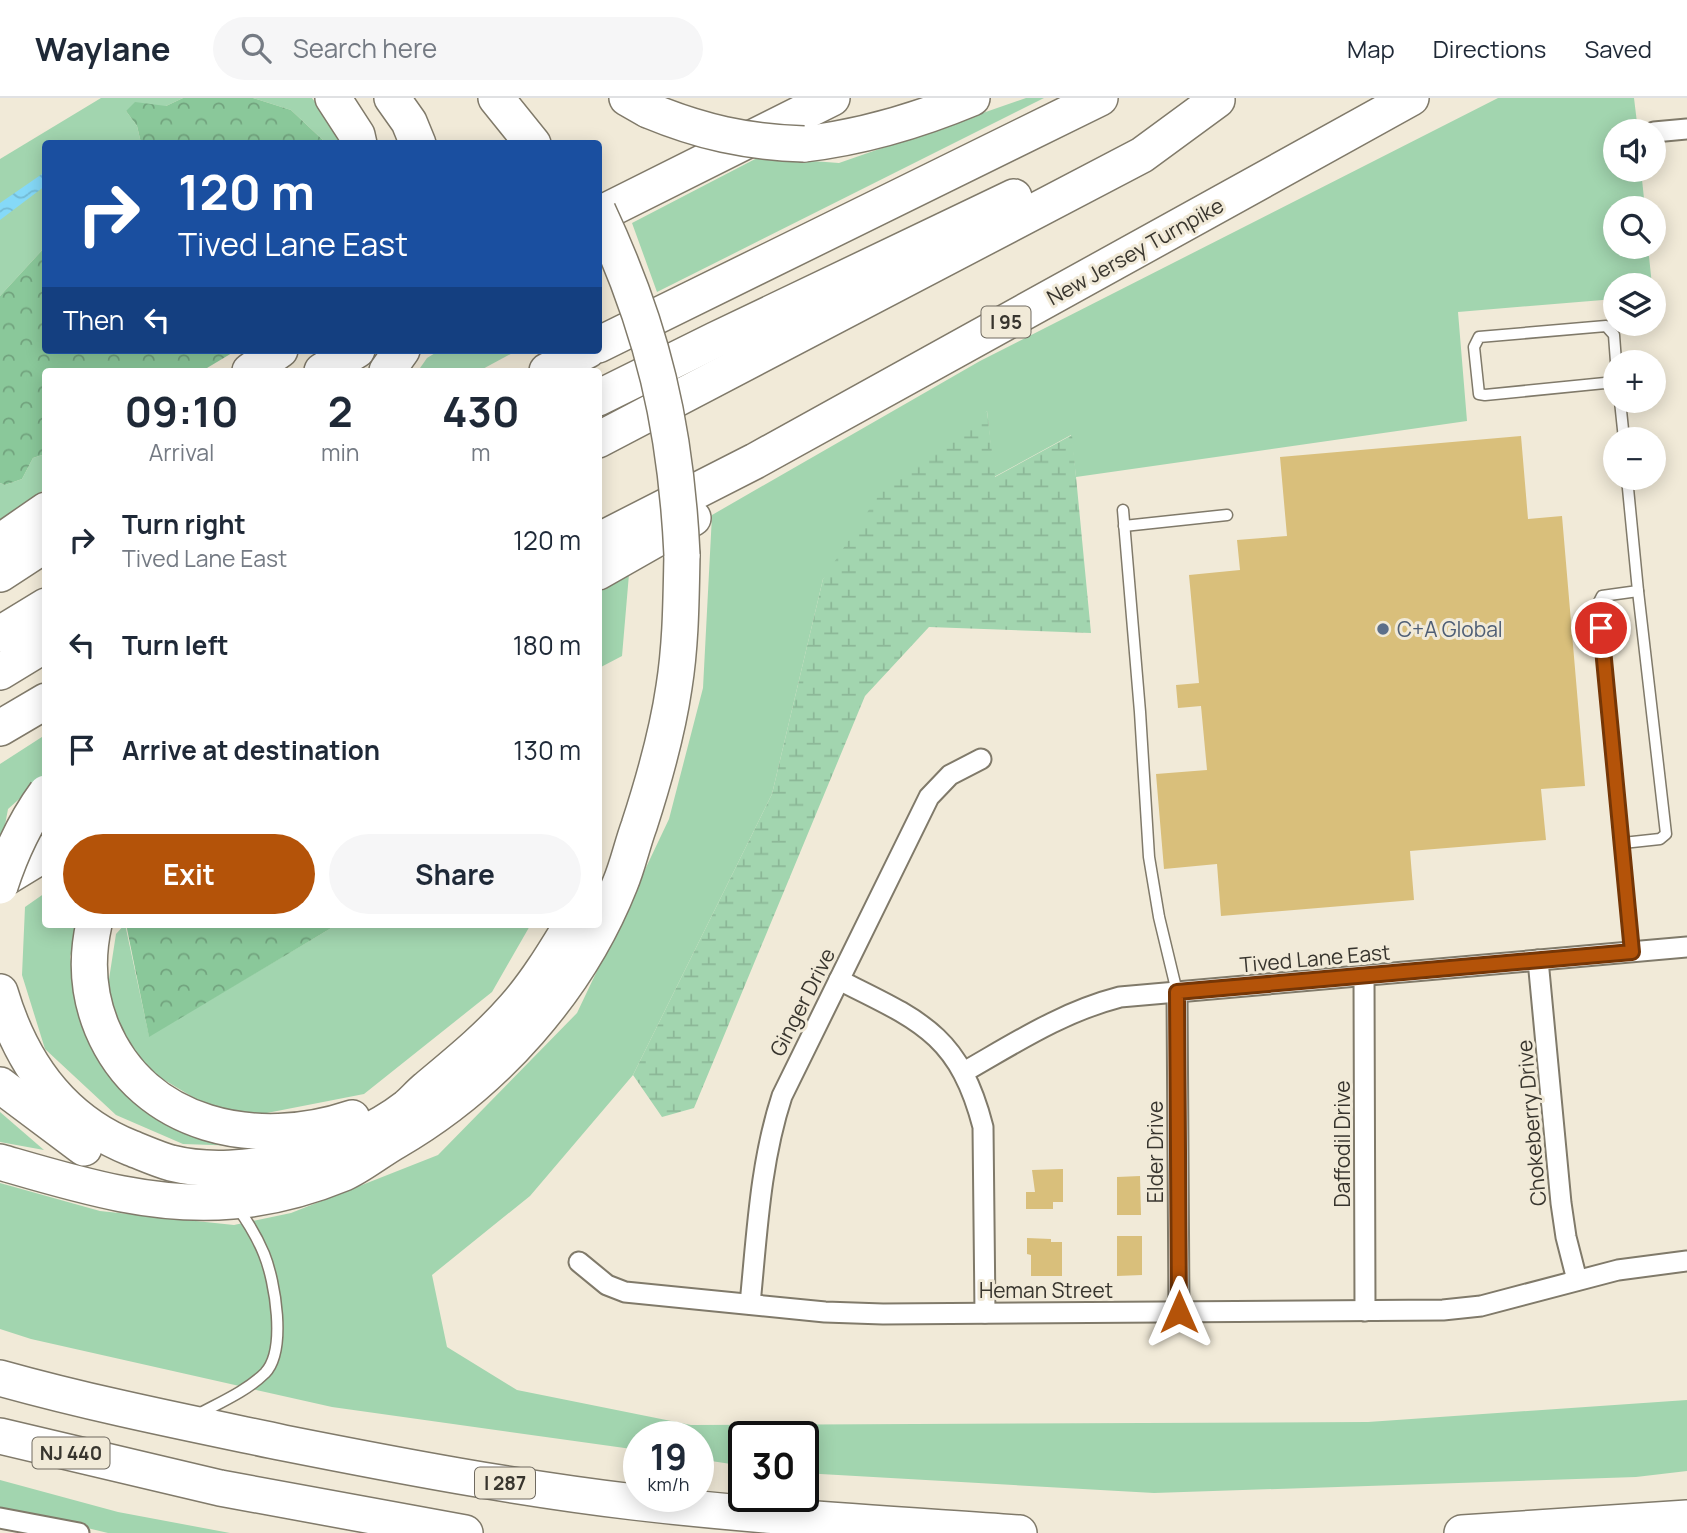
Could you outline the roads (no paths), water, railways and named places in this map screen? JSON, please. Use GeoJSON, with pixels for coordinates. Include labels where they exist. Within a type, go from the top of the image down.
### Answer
{"type":"FeatureCollection","features":[{"type":"Feature","properties":{"kind":"highway"},"geometry":{"type":"LineString","coordinates":[[333,98],[358,140]]}},
{"type":"Feature","properties":{"kind":"highway"},"geometry":{"type":"LineString","coordinates":[[392,98],[409,122],[416,140]]}},
{"type":"Feature","properties":{"kind":"highway"},"geometry":{"type":"LineString","coordinates":[[496,98],[530,140]]}},
{"type":"Feature","properties":{"kind":"highway"},"geometry":{"type":"LineString","coordinates":[[524,98],[555,140]]}},
{"type":"Feature","properties":{"kind":"highway"},"geometry":{"type":"LineString","coordinates":[[602,211],[832,98]]}},
{"type":"Feature","properties":{"kind":"highway"},"geometry":{"type":"LineString","coordinates":[[637,104],[685,125],[725,136],[765,143],[804,144],[889,129],[972,98]]}},
{"type":"Feature","properties":{"kind":"highway"},"geometry":{"type":"LineString","coordinates":[[602,343],[1100,98]]}},
{"type":"Feature","properties":{"kind":"highway","name":"New Jersey Turnpike"},"geometry":{"type":"LineString","coordinates":[[602,539],[846,411],[1411,98]]}},
{"type":"Feature","properties":{"kind":"highway"},"geometry":{"type":"LineString","coordinates":[[602,396],[1219,99]]}},
{"type":"Feature","properties":{"kind":"highway"},"geometry":{"type":"LineString","coordinates":[[602,438],[1142,155],[1219,99]]}},
{"type":"Feature","properties":{"kind":"highway"},"geometry":{"type":"LineString","coordinates":[[602,221],[619,254],[637,302],[666,406],[675,456],[672,561],[660,624],[645,736],[623,810],[602,863]]}},
{"type":"Feature","properties":{"kind":"highway"},"geometry":{"type":"LineString","coordinates":[[602,270],[622,321],[646,410],[680,625],[674,685],[664,741],[620,883],[602,923]]}},
{"type":"Feature","properties":{"kind":"highway"},"geometry":{"type":"LineString","coordinates":[[254,368],[274,354]]}},
{"type":"Feature","properties":{"kind":"highway"},"geometry":{"type":"LineString","coordinates":[[327,368],[350,354]]}},
{"type":"Feature","properties":{"kind":"highway"},"geometry":{"type":"LineString","coordinates":[[553,368],[580,354]]}},
{"type":"Feature","properties":{"kind":"highway"},"geometry":{"type":"LineString","coordinates":[[602,570],[793,460],[846,411]]}},
{"type":"Feature","properties":{"kind":"highway"},"geometry":{"type":"LineString","coordinates":[[0,542],[42,513]]}},
{"type":"Feature","properties":{"kind":"highway"},"geometry":{"type":"LineString","coordinates":[[0,574],[42,547]]}},
{"type":"Feature","properties":{"kind":"highway"},"geometry":{"type":"LineString","coordinates":[[0,634],[42,608]]}},
{"type":"Feature","properties":{"kind":"highway"},"geometry":{"type":"LineString","coordinates":[[0,672],[42,647]]}},
{"type":"Feature","properties":{"kind":"highway"},"geometry":{"type":"LineString","coordinates":[[0,728],[42,703]]}},
{"type":"Feature","properties":{"kind":"highway"},"geometry":{"type":"LineString","coordinates":[[0,886],[10,853],[28,818],[42,799]]}},
{"type":"Feature","properties":{"kind":"highway"},"geometry":{"type":"LineString","coordinates":[[0,881],[42,855]]}},
{"type":"Feature","properties":{"kind":"highway"},"geometry":{"type":"LineString","coordinates":[[93,928],[89,944],[89,978],[95,1010],[109,1043],[127,1069],[151,1094],[181,1113],[215,1125],[288,1133],[329,1125],[427,1089]]}},
{"type":"Feature","properties":{"kind":"highway"},"geometry":{"type":"LineString","coordinates":[[0,992],[9,1024],[26,1058],[50,1090],[79,1117],[115,1142],[172,1163],[226,1169],[260,1166],[337,1145],[406,1108],[474,1051],[517,1006],[570,928]]}},
{"type":"Feature","properties":{"kind":"highway"},"geometry":{"type":"LineString","coordinates":[[0,1162],[99,1190],[187,1202],[233,1201],[268,1196],[347,1172],[447,1106],[503,1058],[542,1015],[575,970],[599,928]]}},
{"type":"Feature","properties":{"kind":"highway"},"geometry":{"type":"LineString","coordinates":[[0,1085],[87,1150],[127,1168],[168,1181],[226,1187],[264,1185],[366,1158]]}},
{"type":"Feature","properties":{"kind":"highway","name":"I 287"},"geometry":{"type":"LineString","coordinates":[[0,1378],[183,1422],[397,1465],[631,1501],[789,1518],[1019,1533]]}},
{"type":"Feature","properties":{"kind":"highway","name":"NJ 440"},"geometry":{"type":"LineString","coordinates":[[0,1436],[298,1504],[465,1533]]}},
{"type":"Feature","properties":{"kind":"highway"},"geometry":{"type":"LineString","coordinates":[[1462,1533],[1687,1518]]}},
{"type":"Feature","properties":{"kind":"street"},"geometry":{"type":"LineString","coordinates":[[1666,131],[1687,129]]}},
{"type":"Feature","properties":{"kind":"street","name":"Ginger Drive"},"geometry":{"type":"LineString","coordinates":[[750,1304],[770,1134],[782,1096],[929,797],[950,775],[981,759]]}},
{"type":"Feature","properties":{"kind":"street","name":"Tived Lane East"},"geometry":{"type":"LineString","coordinates":[[964,1072],[1058,1018],[1120,997],[1687,947]]}},
{"type":"Feature","properties":{"kind":"street","name":"Chokeberry Drive"},"geometry":{"type":"LineString","coordinates":[[1538,960],[1561,1203],[1577,1280]]}},
{"type":"Feature","properties":{"kind":"street","name":"Daffodil Drive"},"geometry":{"type":"LineString","coordinates":[[1364,976],[1365,1311]]}},
{"type":"Feature","properties":{"kind":"street"},"geometry":{"type":"LineString","coordinates":[[839,980],[904,1013],[926,1028],[947,1047],[964,1072],[976,1100],[983,1127],[985,1313]]}},
{"type":"Feature","properties":{"kind":"street","name":"Elder Drive"},"geometry":{"type":"LineString","coordinates":[[1177,992],[1179,1312]]}},
{"type":"Feature","properties":{"kind":"street","name":"Heman Street"},"geometry":{"type":"LineString","coordinates":[[579,1262],[607,1285],[625,1292],[837,1312],[985,1313],[1443,1310],[1481,1306],[1618,1270],[1687,1261]]}},
{"type":"Feature","properties":{"kind":"street"},"geometry":{"type":"LineString","coordinates":[[0,1518],[79,1533]]}},
{"type":"Feature","properties":{"kind":"lane"},"geometry":{"type":"LineString","coordinates":[[1603,383],[1479,394],[1474,346],[1479,337],[1606,326],[1614,335],[1615,350]]}},
{"type":"Feature","properties":{"kind":"lane"},"geometry":{"type":"LineString","coordinates":[[1623,843],[1660,839],[1666,834],[1628,490]]}},
{"type":"Feature","properties":{"kind":"lane"},"geometry":{"type":"LineString","coordinates":[[1123,510],[1149,857],[1159,917],[1177,992]]}},
{"type":"Feature","properties":{"kind":"lane"},"geometry":{"type":"LineString","coordinates":[[1124,526],[1227,515]]}},
{"type":"Feature","properties":{"kind":"lane"},"geometry":{"type":"LineString","coordinates":[[1632,952],[1598,604],[1602,596],[1638,591]]}},
{"type":"Feature","properties":{"kind":"lane"},"geometry":{"type":"LineString","coordinates":[[183,1422],[240,1391],[266,1372],[274,1359],[279,1342],[277,1312],[265,1256],[255,1234],[233,1201]]}},
{"type":"Feature","properties":{"kind":"water"},"geometry":{"type":"Polygon","coordinates":[[[42,174],[42,188],[0,220],[0,203],[42,174]]]}},
{"type":"Feature","properties":{"kind":"place","name":"C+A Global"},"geometry":{"type":"Point","coordinates":[1383,629]}}]}
